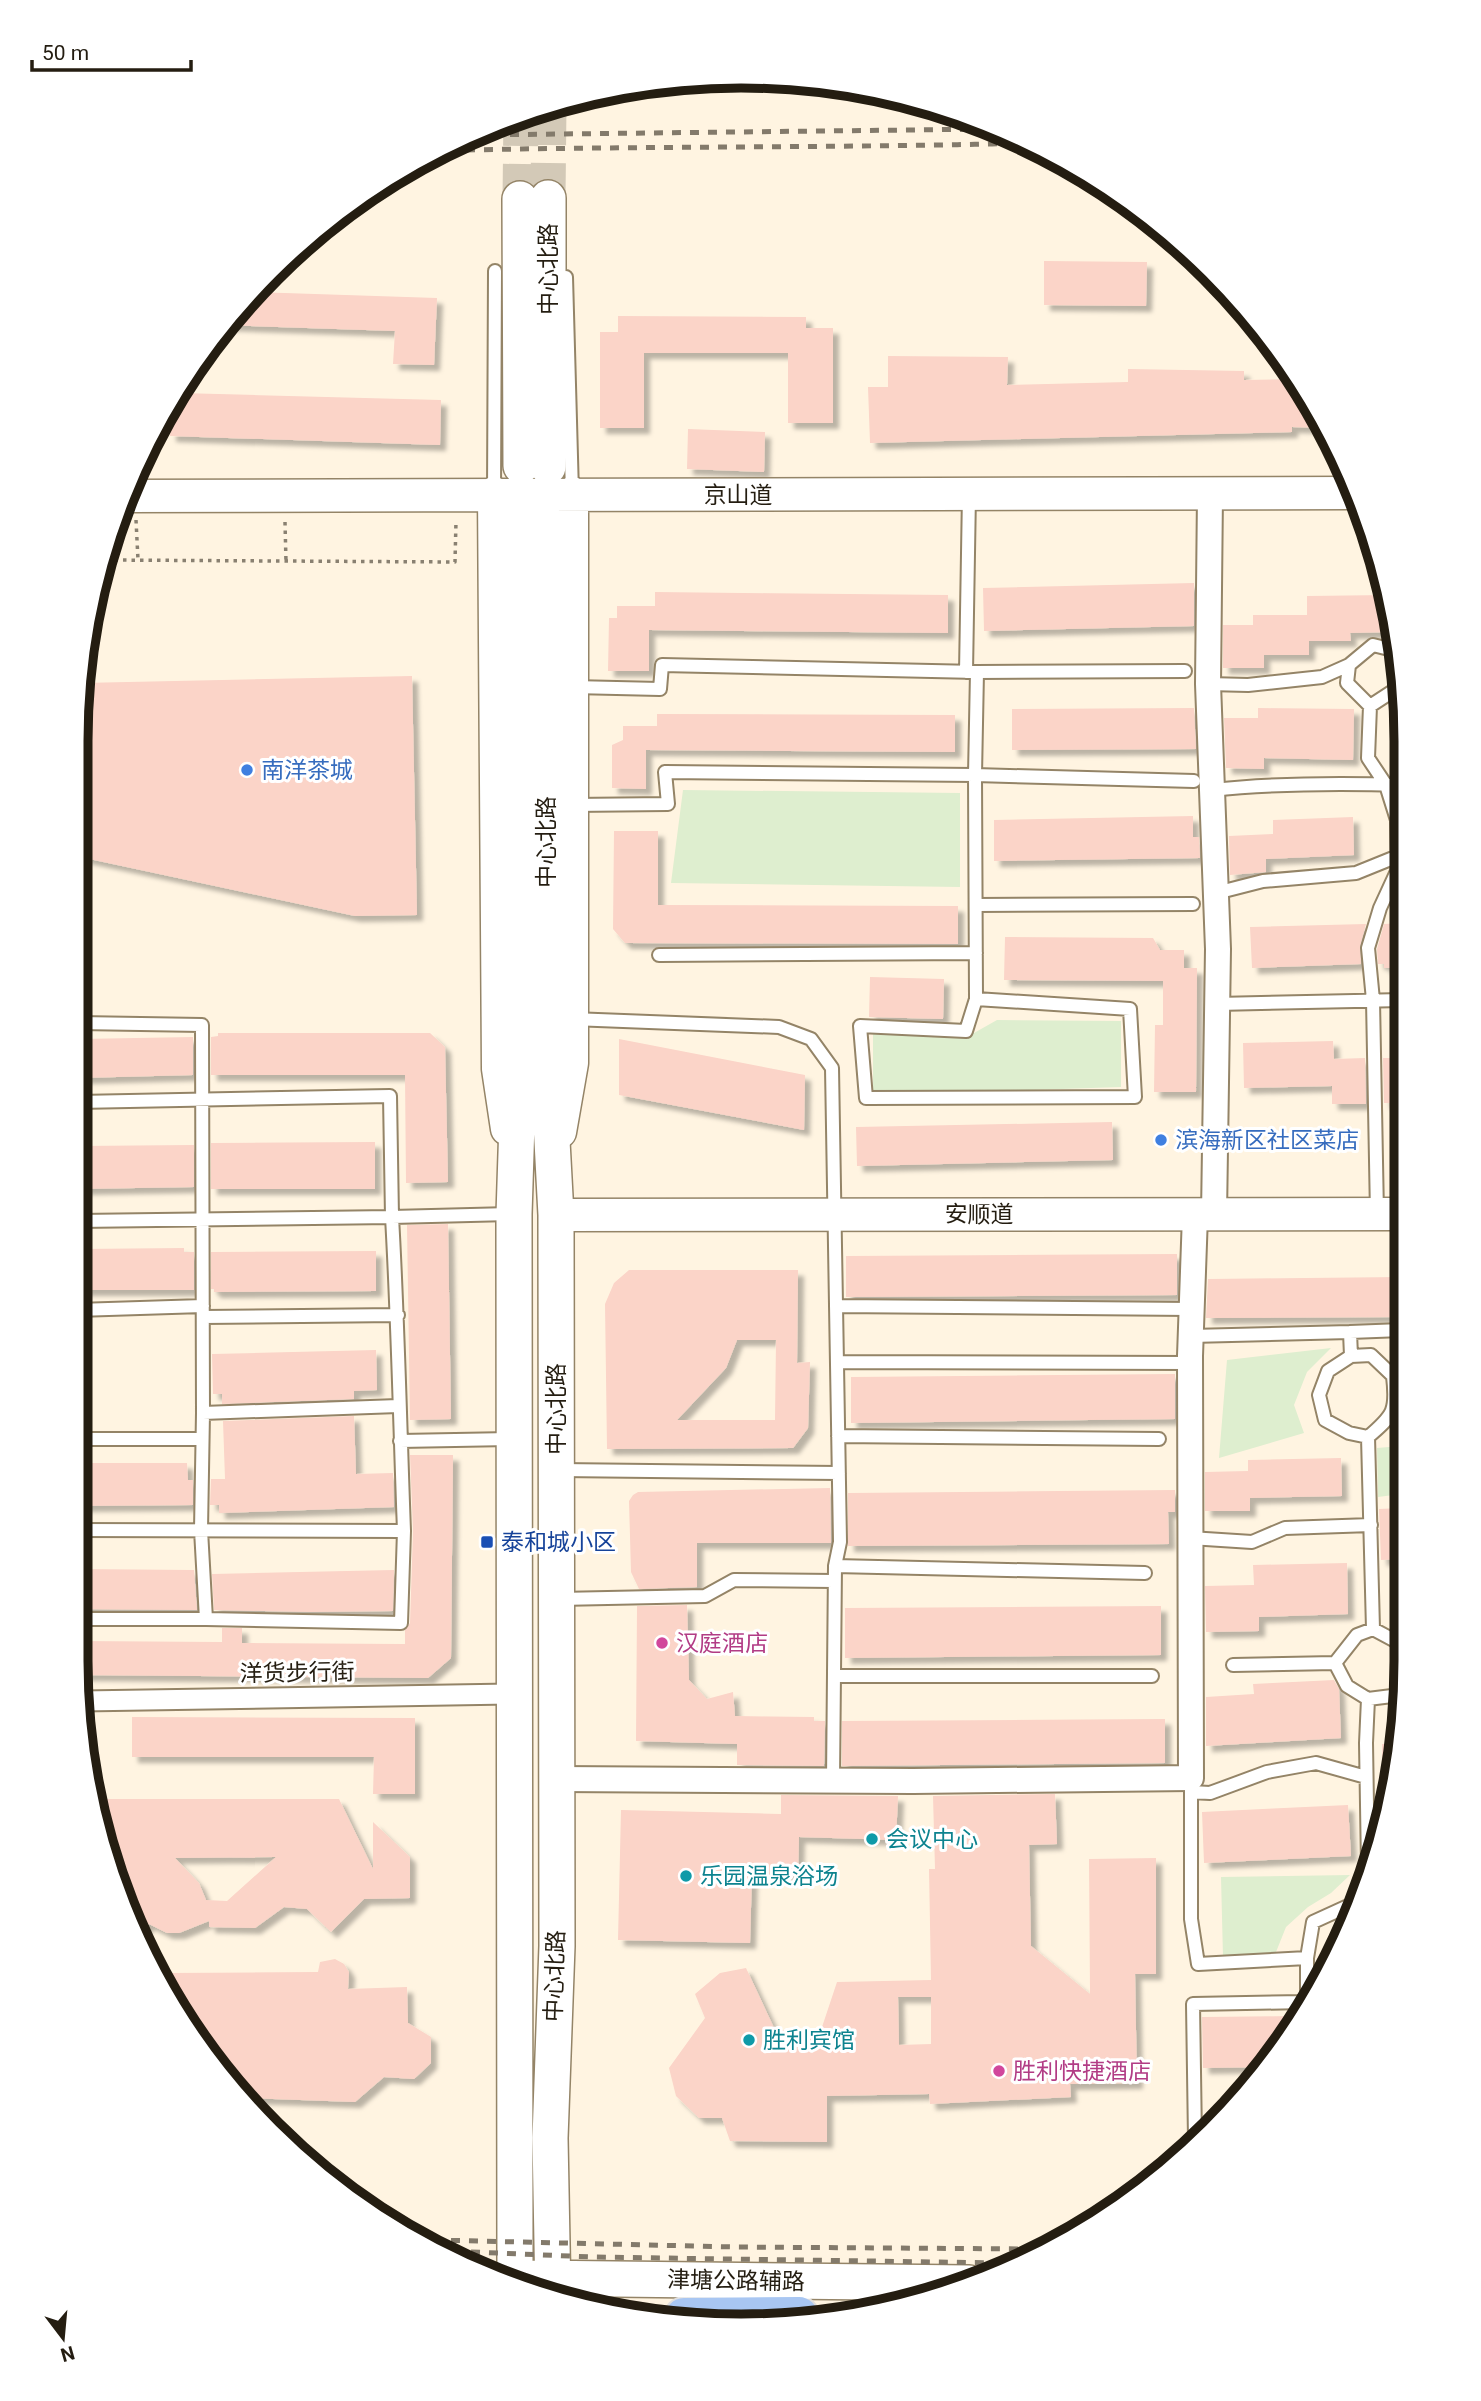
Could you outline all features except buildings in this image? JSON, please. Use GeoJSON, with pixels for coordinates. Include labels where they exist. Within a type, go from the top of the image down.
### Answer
{"type":"FeatureCollection","features":[{"type":"Feature","properties":{"kind":"main road","name":"中心北路"},"geometry":{"type":"LineString","coordinates":[[534,198],[535,466]]}},
{"type":"Feature","properties":{"kind":"main road","name":"中心北路"},"geometry":{"type":"LineString","coordinates":[[527,2278],[515,2203],[513,1439],[514,1172],[522,971],[533,522],[556,1214],[557,1946],[550,2138],[551,2205],[529,2278]]}},
{"type":"Feature","properties":{"kind":"main road"},"geometry":{"type":"LineString","coordinates":[[551,2205],[558,2235],[575,2259],[594,2272],[627,2280]]}},
{"type":"Feature","properties":{"kind":"main road","name":"津塘公路辅路"},"geometry":{"type":"LineString","coordinates":[[543,2283],[627,2280],[938,2283]]}},
{"type":"Feature","properties":{"kind":"street"},"geometry":{"type":"LineString","coordinates":[[494,493],[498,1069],[514,1172]]}},
{"type":"Feature","properties":{"kind":"street"},"geometry":{"type":"LineString","coordinates":[[554,1172],[572,1063],[572,493]]}},
{"type":"Feature","properties":{"kind":"street","name":"京山道"},"geometry":{"type":"LineString","coordinates":[[135,495],[1345,493]]}},
{"type":"Feature","properties":{"kind":"street"},"geometry":{"type":"LineString","coordinates":[[556,1779],[1191,1785],[1191,1309],[1204,1215],[1217,1004],[1216,893],[1203,785],[1208,684],[1210,494]]}},
{"type":"Feature","properties":{"kind":"street","name":"安顺道"},"geometry":{"type":"LineString","coordinates":[[556,1214],[1389,1215]]}},
{"type":"Feature","properties":{"kind":"street","name":"洋货步行街"},"geometry":{"type":"LineString","coordinates":[[89,1701],[513,1695]]}},
{"type":"Feature","properties":{"kind":"lane"},"geometry":{"type":"LineString","coordinates":[[494,493],[495,271]]}},
{"type":"Feature","properties":{"kind":"lane"},"geometry":{"type":"LineString","coordinates":[[566,277],[572,493]]}},
{"type":"Feature","properties":{"kind":"lane"},"geometry":{"type":"LineString","coordinates":[[969,494],[975,775],[976,999],[966,1031],[860,1026],[866,1098],[1135,1097],[1130,1009],[976,999]]}},
{"type":"Feature","properties":{"kind":"lane"},"geometry":{"type":"LineString","coordinates":[[1208,684],[1248,685],[1322,677],[1349,665],[1373,645],[1387,648]]}},
{"type":"Feature","properties":{"kind":"lane"},"geometry":{"type":"LineString","coordinates":[[573,687],[660,690],[662,665],[972,672],[1185,671]]}},
{"type":"Feature","properties":{"kind":"lane"},"geometry":{"type":"LineString","coordinates":[[1349,665],[1347,683],[1370,706],[1368,758],[1386,785],[1394,810]]}},
{"type":"Feature","properties":{"kind":"lane"},"geometry":{"type":"LineString","coordinates":[[1370,706],[1391,691]]}},
{"type":"Feature","properties":{"kind":"lane"},"geometry":{"type":"LineString","coordinates":[[572,805],[668,804],[665,772],[975,775],[1203,785],[1394,785]]}},
{"type":"Feature","properties":{"kind":"lane"},"geometry":{"type":"LineString","coordinates":[[1216,893],[1263,881],[1356,873],[1394,860]]}},
{"type":"Feature","properties":{"kind":"lane"},"geometry":{"type":"LineString","coordinates":[[1389,1215],[1368,948],[1380,908],[1394,878]]}},
{"type":"Feature","properties":{"kind":"lane"},"geometry":{"type":"LineString","coordinates":[[976,905],[1194,904]]}},
{"type":"Feature","properties":{"kind":"lane"},"geometry":{"type":"LineString","coordinates":[[659,955],[976,953]]}},
{"type":"Feature","properties":{"kind":"lane"},"geometry":{"type":"LineString","coordinates":[[1217,1004],[1394,1000]]}},
{"type":"Feature","properties":{"kind":"lane"},"geometry":{"type":"LineString","coordinates":[[571,1019],[779,1027],[811,1039],[832,1068],[840,1542],[834,1581],[833,1781]]}},
{"type":"Feature","properties":{"kind":"lane"},"geometry":{"type":"LineString","coordinates":[[88,1023],[202,1026],[201,1530],[206,1619]]}},
{"type":"Feature","properties":{"kind":"lane"},"geometry":{"type":"LineString","coordinates":[[88,1102],[390,1096],[404,1531],[401,1623],[88,1619]]}},
{"type":"Feature","properties":{"kind":"lane"},"geometry":{"type":"LineString","coordinates":[[88,1221],[514,1214]]}},
{"type":"Feature","properties":{"kind":"lane"},"geometry":{"type":"LineString","coordinates":[[836,1306],[1191,1309]]}},
{"type":"Feature","properties":{"kind":"lane"},"geometry":{"type":"LineString","coordinates":[[88,1310],[398,1315]]}},
{"type":"Feature","properties":{"kind":"lane"},"geometry":{"type":"LineString","coordinates":[[1191,1336],[1394,1330]]}},
{"type":"Feature","properties":{"kind":"lane"},"geometry":{"type":"LineString","coordinates":[[1350,1332],[1352,1356]]}},
{"type":"Feature","properties":{"kind":"lane"},"geometry":{"type":"LineString","coordinates":[[1368,1437],[1349,1433],[1325,1420],[1319,1395],[1328,1371],[1352,1356],[1371,1356],[1393,1376],[1394,1385]]}},
{"type":"Feature","properties":{"kind":"lane"},"geometry":{"type":"LineString","coordinates":[[837,1362],[1190,1363]]}},
{"type":"Feature","properties":{"kind":"lane"},"geometry":{"type":"LineString","coordinates":[[203,1413],[398,1406]]}},
{"type":"Feature","properties":{"kind":"lane"},"geometry":{"type":"LineString","coordinates":[[1368,1437],[1385,1423],[1394,1407]]}},
{"type":"Feature","properties":{"kind":"lane"},"geometry":{"type":"LineString","coordinates":[[838,1436],[1159,1439]]}},
{"type":"Feature","properties":{"kind":"lane"},"geometry":{"type":"LineString","coordinates":[[1368,1437],[1373,1629]]}},
{"type":"Feature","properties":{"kind":"lane"},"geometry":{"type":"LineString","coordinates":[[88,1439],[202,1439]]}},
{"type":"Feature","properties":{"kind":"lane"},"geometry":{"type":"LineString","coordinates":[[400,1441],[513,1439]]}},
{"type":"Feature","properties":{"kind":"lane"},"geometry":{"type":"LineString","coordinates":[[555,1470],[839,1473]]}},
{"type":"Feature","properties":{"kind":"lane"},"geometry":{"type":"LineString","coordinates":[[1190,1538],[1252,1542],[1285,1528],[1371,1525]]}},
{"type":"Feature","properties":{"kind":"lane"},"geometry":{"type":"LineString","coordinates":[[88,1530],[404,1531]]}},
{"type":"Feature","properties":{"kind":"lane"},"geometry":{"type":"LineString","coordinates":[[835,1566],[1145,1573]]}},
{"type":"Feature","properties":{"kind":"lane"},"geometry":{"type":"LineString","coordinates":[[555,1599],[705,1596],[734,1580],[834,1581]]}},
{"type":"Feature","properties":{"kind":"lane"},"geometry":{"type":"LineString","coordinates":[[1335,1663],[1357,1635],[1373,1629],[1394,1640]]}},
{"type":"Feature","properties":{"kind":"lane"},"geometry":{"type":"LineString","coordinates":[[1233,1665],[1335,1663]]}},
{"type":"Feature","properties":{"kind":"lane"},"geometry":{"type":"LineString","coordinates":[[1335,1663],[1347,1686],[1368,1699],[1392,1693]]}},
{"type":"Feature","properties":{"kind":"lane"},"geometry":{"type":"LineString","coordinates":[[834,1676],[1152,1676]]}},
{"type":"Feature","properties":{"kind":"lane"},"geometry":{"type":"LineString","coordinates":[[1367,1842],[1368,1699]]}},
{"type":"Feature","properties":{"kind":"lane"},"geometry":{"type":"LineString","coordinates":[[1307,1958],[1198,1964],[1191,1919],[1191,1785],[1209,1793],[1267,1772],[1317,1763],[1366,1777]]}},
{"type":"Feature","properties":{"kind":"lane"},"geometry":{"type":"LineString","coordinates":[[1306,1986],[1307,1958],[1313,1922],[1345,1907]]}},
{"type":"Feature","properties":{"kind":"lane"},"geometry":{"type":"LineString","coordinates":[[1195,2129],[1193,2004],[1298,2000]]}},
{"type":"Feature","properties":{"kind":"path"},"geometry":{"type":"LineString","coordinates":[[113,560],[455,562],[456,494]]}},
{"type":"Feature","properties":{"kind":"path"},"geometry":{"type":"LineString","coordinates":[[285,496],[286,562]]}},
{"type":"Feature","properties":{"kind":"path"},"geometry":{"type":"LineString","coordinates":[[131,508],[138,560]]}},
{"type":"Feature","properties":{"kind":"green space"},"geometry":{"type":"Polygon","coordinates":[[[683,790],[960,793],[960,887],[671,883],[683,790]]]}},
{"type":"Feature","properties":{"kind":"green space"},"geometry":{"type":"Polygon","coordinates":[[[997,1020],[1121,1021],[1121,1087],[873,1095],[873,1033],[974,1033],[997,1020]]]}},
{"type":"Feature","properties":{"kind":"green space"},"geometry":{"type":"Polygon","coordinates":[[[1331,1348],[1307,1372],[1294,1405],[1304,1433],[1219,1458],[1227,1360],[1331,1348]]]}},
{"type":"Feature","properties":{"kind":"green space"},"geometry":{"type":"Polygon","coordinates":[[[1394,1447],[1394,1495],[1378,1497],[1377,1448],[1394,1447]]]}},
{"type":"Feature","properties":{"kind":"green space"},"geometry":{"type":"Polygon","coordinates":[[[1350,1875],[1286,1927],[1276,1952],[1223,1957],[1221,1877],[1350,1875]]]}},
{"type":"Feature","properties":{"kind":"tunnel"},"geometry":{"type":"LineString","coordinates":[[548,198],[549,117]]}},
{"type":"Feature","properties":{"kind":"tunnel"},"geometry":{"type":"LineString","coordinates":[[520,199],[521,126]]}},
{"type":"Feature","properties":{"kind":"railway"},"geometry":{"type":"LineString","coordinates":[[497,135],[969,129]]}},
{"type":"Feature","properties":{"kind":"railway"},"geometry":{"type":"LineString","coordinates":[[466,150],[1004,144]]}},
{"type":"Feature","properties":{"kind":"railway"},"geometry":{"type":"LineString","coordinates":[[441,2240],[737,2247],[1023,2249]]}},
{"type":"Feature","properties":{"kind":"railway"},"geometry":{"type":"LineString","coordinates":[[471,2252],[592,2257],[993,2263]]}},
{"type":"Feature","properties":{"kind":"place","name":"南洋茶城"},"geometry":{"type":"Point","coordinates":[247,770]}},
{"type":"Feature","properties":{"kind":"place","name":"滨海新区社区菜店"},"geometry":{"type":"Point","coordinates":[1161,1140]}},
{"type":"Feature","properties":{"kind":"place","name":"泰和城小区"},"geometry":{"type":"Point","coordinates":[487,1542]}},
{"type":"Feature","properties":{"kind":"place","name":"汉庭酒店"},"geometry":{"type":"Point","coordinates":[662,1643]}},
{"type":"Feature","properties":{"kind":"place","name":"会议中心"},"geometry":{"type":"Point","coordinates":[872,1839]}},
{"type":"Feature","properties":{"kind":"place","name":"乐园温泉浴场"},"geometry":{"type":"Point","coordinates":[686,1876]}},
{"type":"Feature","properties":{"kind":"place","name":"胜利宾馆"},"geometry":{"type":"Point","coordinates":[749,2040]}},
{"type":"Feature","properties":{"kind":"place","name":"胜利快捷酒店"},"geometry":{"type":"Point","coordinates":[999,2071]}}]}
